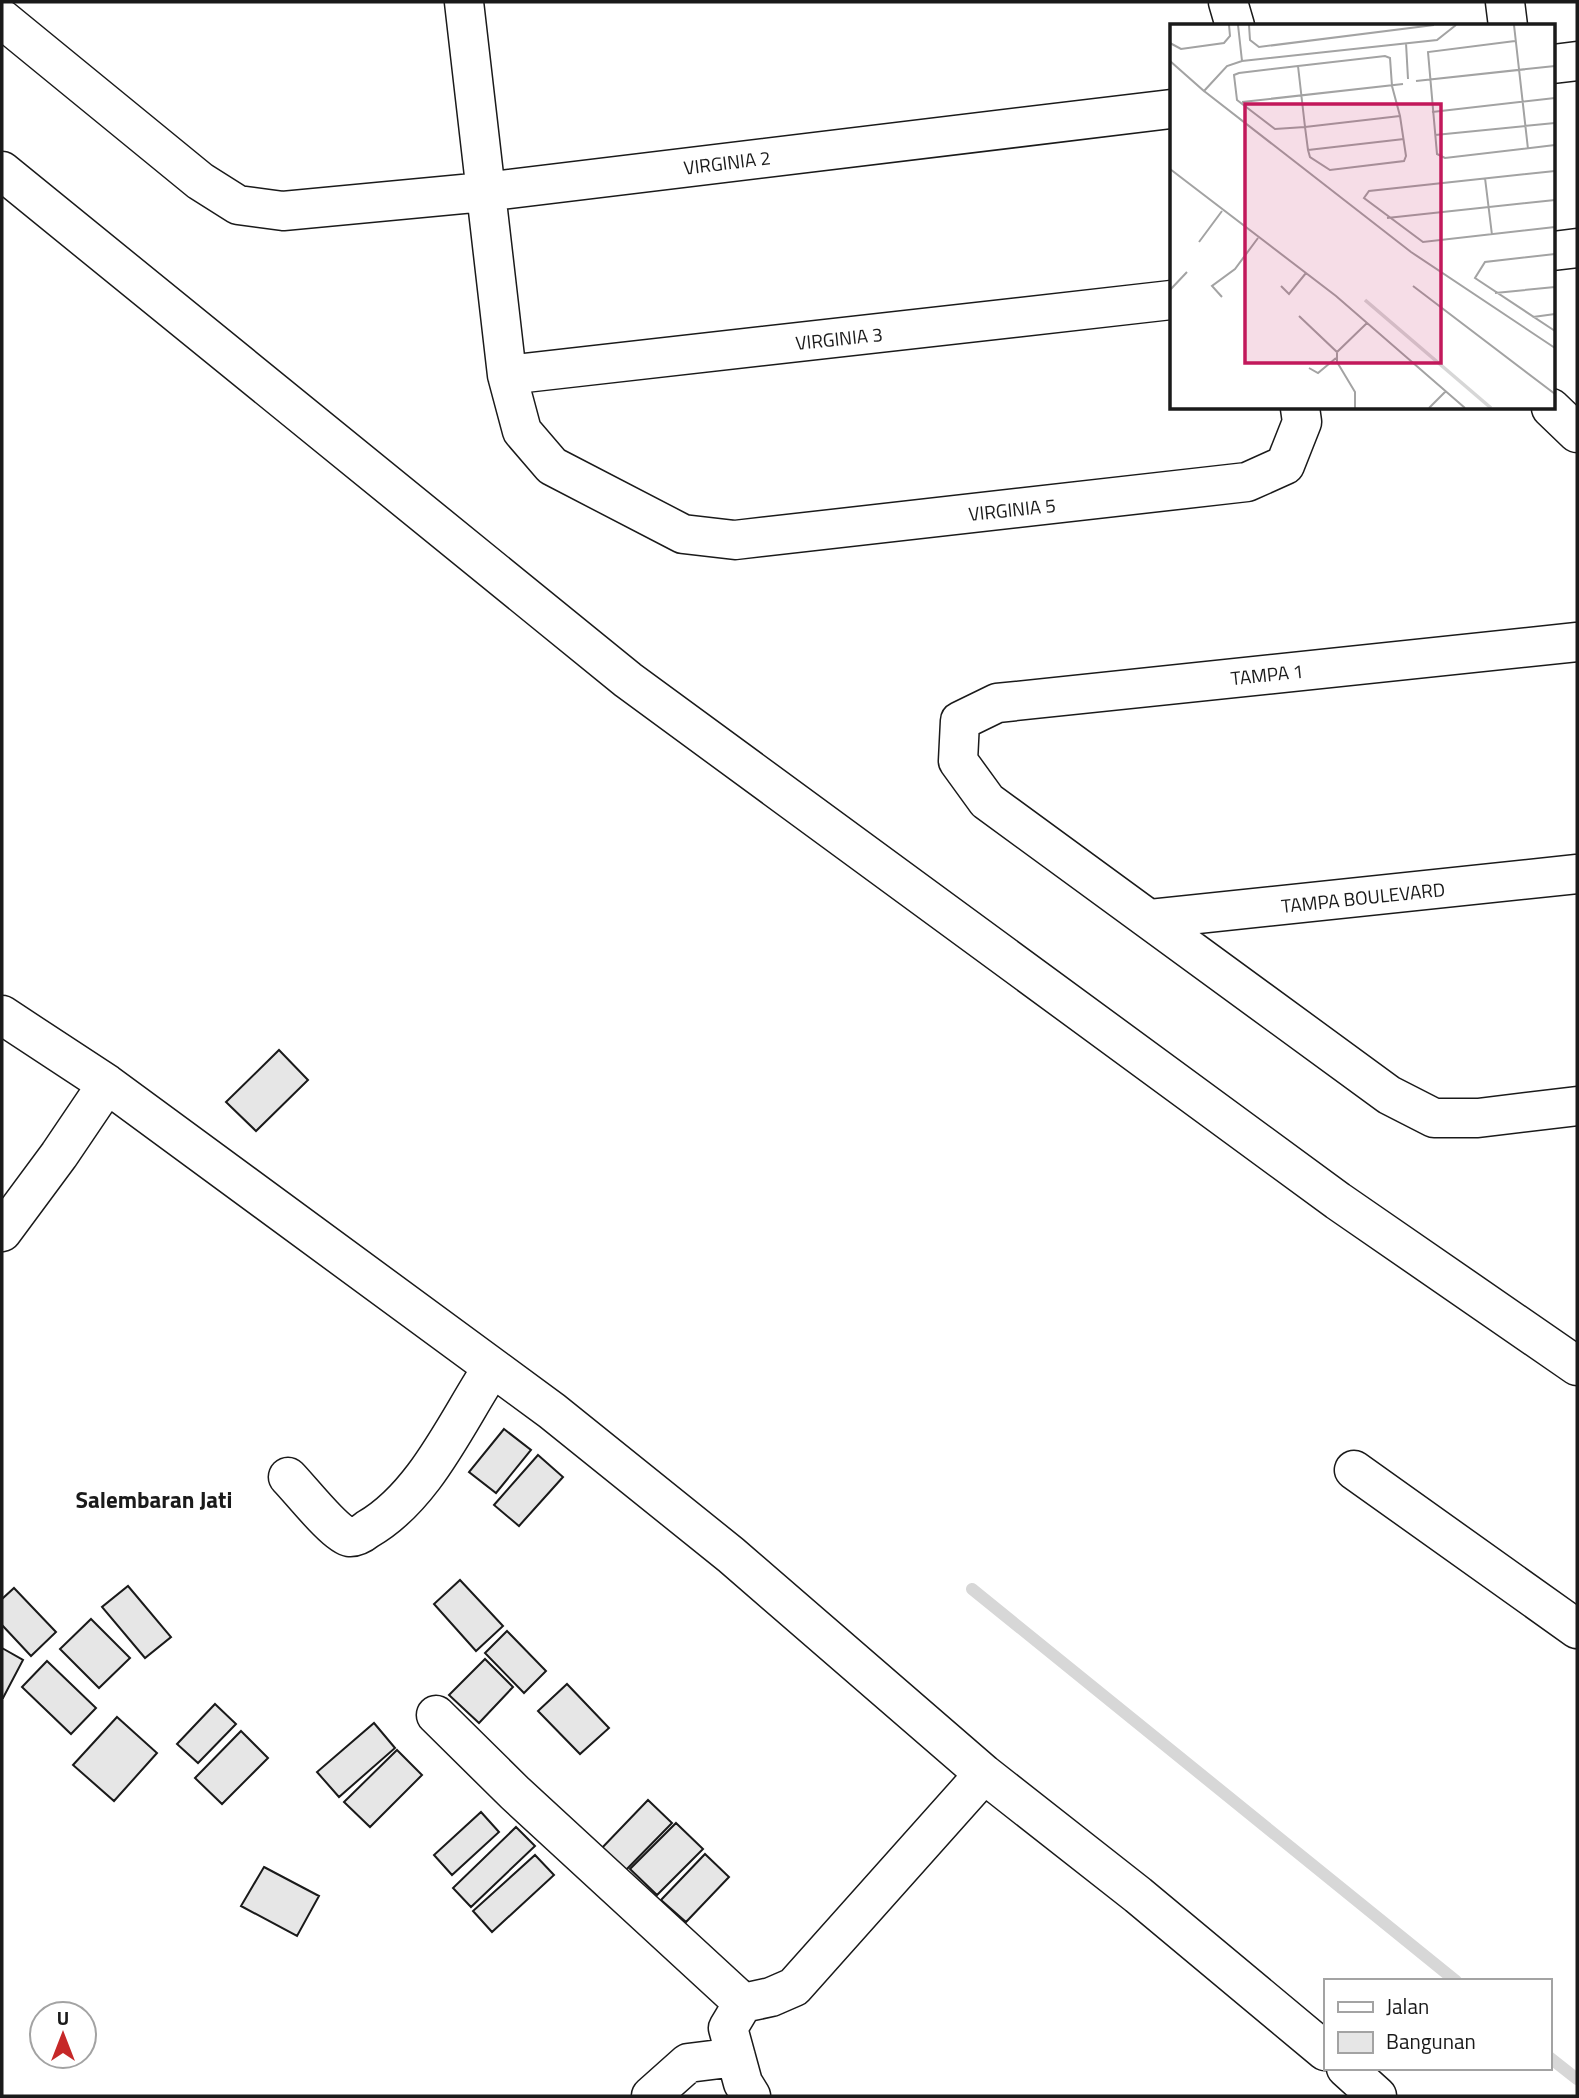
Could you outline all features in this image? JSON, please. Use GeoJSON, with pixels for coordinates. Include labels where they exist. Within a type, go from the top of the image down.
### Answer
{"type":"FeatureCollection","features":[{"type":"Feature","properties":{"kind":"main road","name":"VIRGINIA 5"},"geometry":{"type":"LineString","coordinates":[[464,2],[507,375],[522,431],[552,466],[684,534],[735,540],[1247,482],[1285,465],[1302,422],[1300,410]]}},
{"type":"Feature","properties":{"kind":"main road"},"geometry":{"type":"LineString","coordinates":[[1228,2],[1234,24]]}},
{"type":"Feature","properties":{"kind":"main road"},"geometry":{"type":"LineString","coordinates":[[1505,2],[1508,24]]}},
{"type":"Feature","properties":{"kind":"main road","name":"VIRGINIA 2"},"geometry":{"type":"LineString","coordinates":[[2,19],[200,181],[238,205],[283,211],[484,192],[1170,109]]}},
{"type":"Feature","properties":{"kind":"main road"},"geometry":{"type":"LineString","coordinates":[[1554,64],[1577,61]]}},
{"type":"Feature","properties":{"kind":"main road"},"geometry":{"type":"LineString","coordinates":[[2,171],[628,680],[1338,1201],[1577,1366]]}},
{"type":"Feature","properties":{"kind":"main road"},"geometry":{"type":"LineString","coordinates":[[1554,251],[1577,248]]}},
{"type":"Feature","properties":{"kind":"main road","name":"VIRGINIA 3"},"geometry":{"type":"LineString","coordinates":[[507,375],[1170,300]]}},
{"type":"Feature","properties":{"kind":"main road"},"geometry":{"type":"LineString","coordinates":[[1553,410],[1577,433]]}},
{"type":"Feature","properties":{"kind":"main road","name":"TAMPA 1"},"geometry":{"type":"LineString","coordinates":[[1150,919],[987,801],[957,761],[960,721],[998,703],[1577,642]]}},
{"type":"Feature","properties":{"kind":"main road","name":"TAMPA BOULEVARD"},"geometry":{"type":"LineString","coordinates":[[1150,919],[1577,874]]}},
{"type":"Feature","properties":{"kind":"main road"},"geometry":{"type":"LineString","coordinates":[[1150,919],[1389,1095],[1434,1118],[1478,1118],[1577,1106]]}},
{"type":"Feature","properties":{"kind":"main road"},"geometry":{"type":"LineString","coordinates":[[2,1016],[107,1084],[552,1411],[731,1555],[984,1774],[1138,1895],[1324,2050]]}},
{"type":"Feature","properties":{"kind":"main road"},"geometry":{"type":"LineString","coordinates":[[2,1232],[107,1084]]}},
{"type":"Feature","properties":{"kind":"main road"},"geometry":{"type":"LineString","coordinates":[[288,1476],[339,1533],[348,1537],[356,1536],[378,1524],[412,1490],[448,1441],[492,1368]]}},
{"type":"Feature","properties":{"kind":"main road"},"geometry":{"type":"LineString","coordinates":[[1354,1470],[1577,1629]]}},
{"type":"Feature","properties":{"kind":"main road"},"geometry":{"type":"LineString","coordinates":[[436,1715],[524,1802],[743,2003]]}},
{"type":"Feature","properties":{"kind":"main road"},"geometry":{"type":"LineString","coordinates":[[751,2096],[743,2083],[727,2028],[743,2003],[771,1997],[794,1987],[984,1774]]}},
{"type":"Feature","properties":{"kind":"main road"},"geometry":{"type":"LineString","coordinates":[[651,2096],[688,2063],[736,2057]]}},
{"type":"Feature","properties":{"kind":"main road"},"geometry":{"type":"LineString","coordinates":[[1348,2070],[1377,2096]]}},
{"type":"Feature","properties":{"kind":"building"},"geometry":{"type":"Polygon","coordinates":[[[279,1050],[308,1080],[256,1131],[226,1102],[279,1050]]]}},
{"type":"Feature","properties":{"kind":"building"},"geometry":{"type":"Polygon","coordinates":[[[504,1429],[531,1450],[496,1493],[469,1472],[504,1429]]]}},
{"type":"Feature","properties":{"kind":"building"},"geometry":{"type":"Polygon","coordinates":[[[538,1455],[563,1477],[519,1526],[494,1505],[538,1455]]]}},
{"type":"Feature","properties":{"kind":"building"},"geometry":{"type":"Polygon","coordinates":[[[460,1580],[503,1626],[476,1651],[434,1604],[460,1580]]]}},
{"type":"Feature","properties":{"kind":"building"},"geometry":{"type":"Polygon","coordinates":[[[128,1586],[171,1637],[145,1658],[102,1607],[128,1586]]]}},
{"type":"Feature","properties":{"kind":"building"},"geometry":{"type":"Polygon","coordinates":[[[14,1588],[56,1632],[31,1656],[2,1625],[2,1599],[14,1588]]]}},
{"type":"Feature","properties":{"kind":"building"},"geometry":{"type":"Polygon","coordinates":[[[91,1619],[130,1658],[99,1688],[60,1649],[91,1619]]]}},
{"type":"Feature","properties":{"kind":"building"},"geometry":{"type":"Polygon","coordinates":[[[507,1631],[546,1671],[524,1693],[485,1653],[507,1631]]]}},
{"type":"Feature","properties":{"kind":"building"},"geometry":{"type":"Polygon","coordinates":[[[2,1648],[23,1660],[3,1698],[2,1698],[2,1648]]]}},
{"type":"Feature","properties":{"kind":"building"},"geometry":{"type":"Polygon","coordinates":[[[485,1659],[513,1687],[479,1723],[449,1695],[485,1659]]]}},
{"type":"Feature","properties":{"kind":"building"},"geometry":{"type":"Polygon","coordinates":[[[47,1661],[96,1708],[71,1734],[22,1687],[47,1661]]]}},
{"type":"Feature","properties":{"kind":"building"},"geometry":{"type":"Polygon","coordinates":[[[567,1684],[609,1728],[580,1754],[538,1711],[567,1684]]]}},
{"type":"Feature","properties":{"kind":"building"},"geometry":{"type":"Polygon","coordinates":[[[215,1704],[236,1724],[198,1763],[177,1744],[215,1704]]]}},
{"type":"Feature","properties":{"kind":"building"},"geometry":{"type":"Polygon","coordinates":[[[117,1717],[157,1753],[114,1801],[73,1765],[117,1717]]]}},
{"type":"Feature","properties":{"kind":"building"},"geometry":{"type":"Polygon","coordinates":[[[374,1723],[395,1748],[339,1797],[317,1772],[374,1723]]]}},
{"type":"Feature","properties":{"kind":"building"},"geometry":{"type":"Polygon","coordinates":[[[241,1731],[268,1758],[222,1804],[195,1778],[241,1731]]]}},
{"type":"Feature","properties":{"kind":"building"},"geometry":{"type":"Polygon","coordinates":[[[397,1750],[422,1775],[370,1827],[344,1802],[397,1750]]]}},
{"type":"Feature","properties":{"kind":"building"},"geometry":{"type":"Polygon","coordinates":[[[648,1800],[672,1823],[622,1874],[599,1851],[648,1800]]]}},
{"type":"Feature","properties":{"kind":"building"},"geometry":{"type":"Polygon","coordinates":[[[481,1812],[499,1832],[452,1875],[434,1855],[481,1812]]]}},
{"type":"Feature","properties":{"kind":"building"},"geometry":{"type":"Polygon","coordinates":[[[676,1823],[703,1849],[657,1895],[630,1869],[676,1823]]]}},
{"type":"Feature","properties":{"kind":"building"},"geometry":{"type":"Polygon","coordinates":[[[516,1827],[535,1846],[471,1907],[453,1888],[516,1827]]]}},
{"type":"Feature","properties":{"kind":"building"},"geometry":{"type":"Polygon","coordinates":[[[705,1854],[729,1877],[686,1922],[661,1900],[705,1854]]]}},
{"type":"Feature","properties":{"kind":"building"},"geometry":{"type":"Polygon","coordinates":[[[535,1855],[554,1875],[492,1932],[473,1911],[535,1855]]]}},
{"type":"Feature","properties":{"kind":"building"},"geometry":{"type":"Polygon","coordinates":[[[264,1867],[319,1896],[297,1936],[241,1906],[264,1867]]]}},
{"type":"Feature","properties":{"kind":"waterway"},"geometry":{"type":"LineString","coordinates":[[972,1589],[1454,1979]]}},
{"type":"Feature","properties":{"kind":"waterway"},"geometry":{"type":"LineString","coordinates":[[1551,2059],[1577,2079]]}},
{"type":"Feature","properties":{"kind":"district","name":"Salembaran Jati"},"geometry":{"type":"Point","coordinates":[154,1499]}}]}
